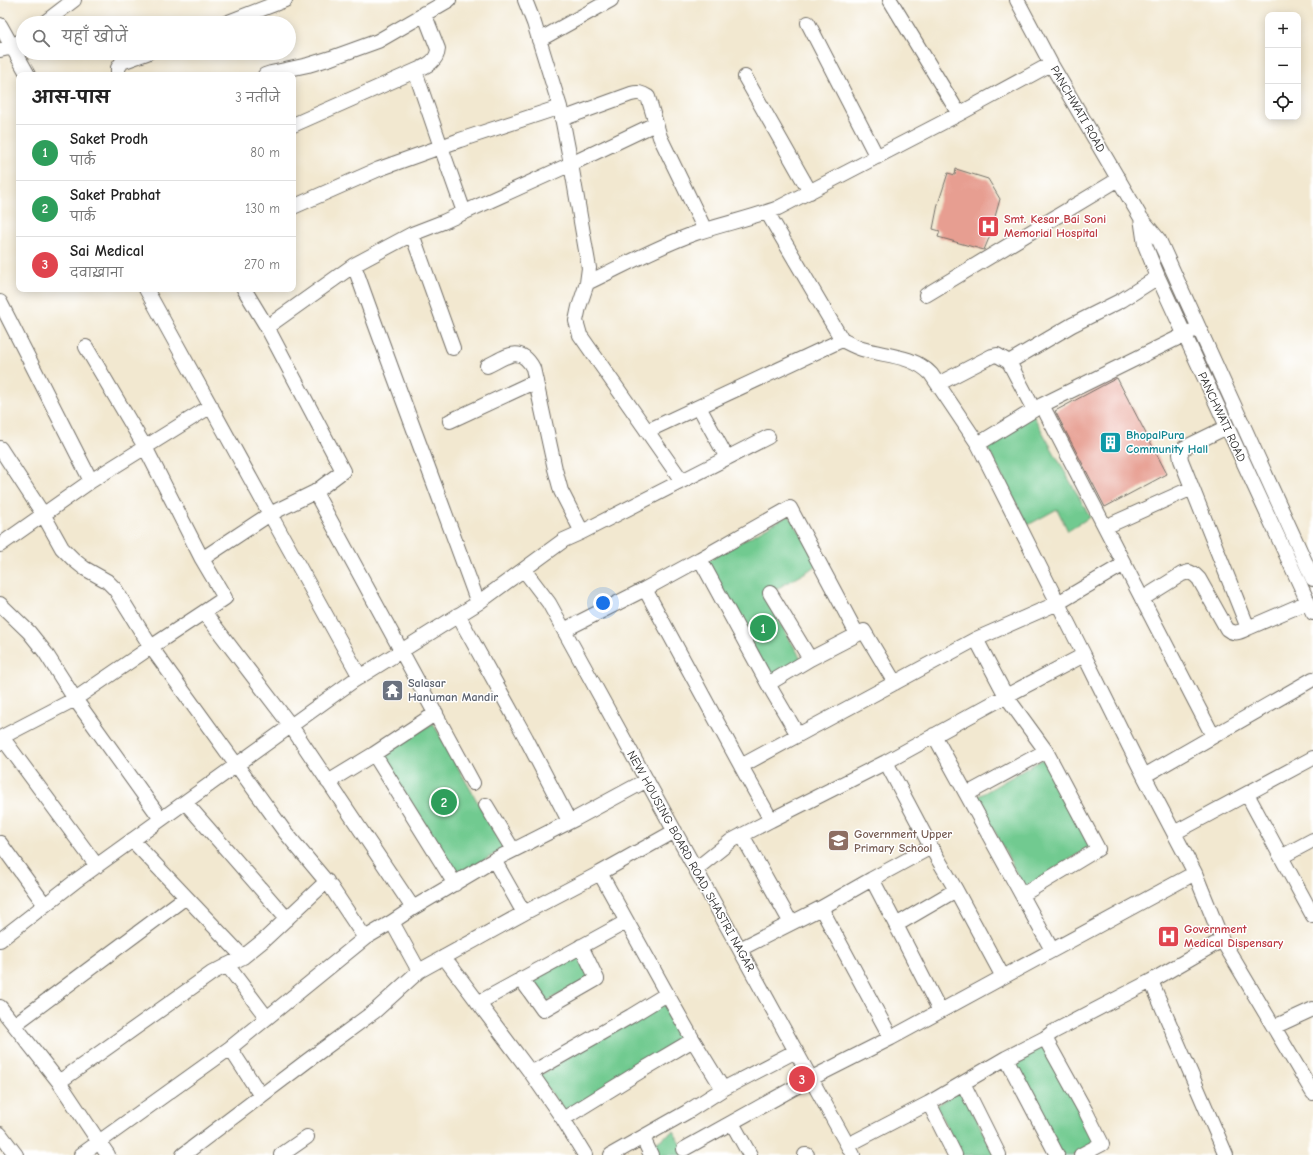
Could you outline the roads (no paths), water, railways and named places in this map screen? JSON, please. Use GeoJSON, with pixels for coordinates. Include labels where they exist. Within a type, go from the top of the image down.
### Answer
{"type":"FeatureCollection","features":[{"type":"Feature","properties":{"kind":"street"},"geometry":{"type":"LineString","coordinates":[[53,16],[74,0]]}},
{"type":"Feature","properties":{"kind":"street"},"geometry":{"type":"LineString","coordinates":[[244,16],[285,0]]}},
{"type":"Feature","properties":{"kind":"street"},"geometry":{"type":"LineString","coordinates":[[276,72],[308,65],[378,41],[448,0]]}},
{"type":"Feature","properties":{"kind":"street"},"geometry":{"type":"LineString","coordinates":[[525,0],[534,23],[561,113],[589,268],[587,283],[576,321],[580,335],[682,480]]}},
{"type":"Feature","properties":{"kind":"street"},"geometry":{"type":"LineString","coordinates":[[539,40],[611,0]]}},
{"type":"Feature","properties":{"kind":"street"},"geometry":{"type":"LineString","coordinates":[[890,0],[959,114]]}},
{"type":"Feature","properties":{"kind":"street","name":"PANCHWATI ROAD"},"geometry":{"type":"LineString","coordinates":[[1017,0],[1051,64],[1141,218],[1159,240],[1313,579]]}},
{"type":"Feature","properties":{"kind":"street"},"geometry":{"type":"LineString","coordinates":[[296,124],[430,64],[436,58],[438,49],[424,13]]}},
{"type":"Feature","properties":{"kind":"street"},"geometry":{"type":"LineString","coordinates":[[808,23],[877,157]]}},
{"type":"Feature","properties":{"kind":"street"},"geometry":{"type":"LineString","coordinates":[[0,25],[12,45]]}},
{"type":"Feature","properties":{"kind":"street"},"geometry":{"type":"LineString","coordinates":[[20,60],[26,72]]}},
{"type":"Feature","properties":{"kind":"street"},"geometry":{"type":"LineString","coordinates":[[118,72],[118,68],[122,62],[128,60]]}},
{"type":"Feature","properties":{"kind":"street"},"geometry":{"type":"LineString","coordinates":[[587,283],[665,245],[705,230],[756,216],[778,208],[959,114],[1051,64]]}},
{"type":"Feature","properties":{"kind":"street"},"geometry":{"type":"LineString","coordinates":[[415,71],[464,212]]}},
{"type":"Feature","properties":{"kind":"street"},"geometry":{"type":"LineString","coordinates":[[744,77],[810,192]]}},
{"type":"Feature","properties":{"kind":"street"},"geometry":{"type":"LineString","coordinates":[[296,206],[379,169],[441,147],[637,92],[648,98],[660,137],[705,230]]}},
{"type":"Feature","properties":{"kind":"street"},"geometry":{"type":"LineString","coordinates":[[267,328],[354,265],[412,234],[571,164],[655,124]]}},
{"type":"Feature","properties":{"kind":"street"},"geometry":{"type":"LineString","coordinates":[[926,295],[1119,179]]}},
{"type":"Feature","properties":{"kind":"street"},"geometry":{"type":"LineString","coordinates":[[767,212],[842,340],[860,349],[909,360],[925,367],[978,444],[1144,776],[1195,873],[1222,940],[1313,1093]]}},
{"type":"Feature","properties":{"kind":"street","name":"PANCHWATI ROAD"},"geometry":{"type":"LineString","coordinates":[[1141,218],[1145,245],[1158,277],[1310,607]]}},
{"type":"Feature","properties":{"kind":"street"},"geometry":{"type":"LineString","coordinates":[[412,234],[453,348]]}},
{"type":"Feature","properties":{"kind":"street"},"geometry":{"type":"LineString","coordinates":[[354,265],[478,603]]}},
{"type":"Feature","properties":{"kind":"street"},"geometry":{"type":"LineString","coordinates":[[1009,362],[1072,325],[1122,300],[1158,277]]}},
{"type":"Feature","properties":{"kind":"street"},"geometry":{"type":"LineString","coordinates":[[148,292],[360,677]]}},
{"type":"Feature","properties":{"kind":"street"},"geometry":{"type":"LineString","coordinates":[[202,559],[270,514],[315,492],[343,471],[267,328],[246,292]]}},
{"type":"Feature","properties":{"kind":"street"},"geometry":{"type":"LineString","coordinates":[[0,302],[91,481]]}},
{"type":"Feature","properties":{"kind":"street"},"geometry":{"type":"LineString","coordinates":[[978,444],[1038,408],[1198,328]]}},
{"type":"Feature","properties":{"kind":"street"},"geometry":{"type":"LineString","coordinates":[[647,431],[842,340]]}},
{"type":"Feature","properties":{"kind":"street"},"geometry":{"type":"LineString","coordinates":[[0,738],[75,699],[225,598],[202,559],[145,447],[86,347]]}},
{"type":"Feature","properties":{"kind":"street"},"geometry":{"type":"LineString","coordinates":[[487,366],[513,354],[525,357],[529,361],[533,368],[554,468],[561,491],[582,532]]}},
{"type":"Feature","properties":{"kind":"street"},"geometry":{"type":"LineString","coordinates":[[938,384],[992,356],[997,355],[1009,362],[1038,408],[1105,527],[1213,736]]}},
{"type":"Feature","properties":{"kind":"street"},"geometry":{"type":"LineString","coordinates":[[450,421],[536,381]]}},
{"type":"Feature","properties":{"kind":"street"},"geometry":{"type":"LineString","coordinates":[[0,545],[91,481],[211,406]]}},
{"type":"Feature","properties":{"kind":"street"},"geometry":{"type":"LineString","coordinates":[[699,407],[727,458]]}},
{"type":"Feature","properties":{"kind":"street"},"geometry":{"type":"LineString","coordinates":[[1227,427],[1188,445],[1180,454],[1181,460],[1248,628]]}},
{"type":"Feature","properties":{"kind":"street"},"geometry":{"type":"LineString","coordinates":[[2,934],[45,905],[161,819],[360,677],[478,603],[564,540],[768,437]]}},
{"type":"Feature","properties":{"kind":"street"},"geometry":{"type":"LineString","coordinates":[[0,448],[43,514],[62,548],[84,568],[107,581],[115,589],[151,647],[285,832],[327,881],[365,938]]}},
{"type":"Feature","properties":{"kind":"street"},"geometry":{"type":"LineString","coordinates":[[1105,527],[1192,488]]}},
{"type":"Feature","properties":{"kind":"street"},"geometry":{"type":"LineString","coordinates":[[315,492],[473,782]]}},
{"type":"Feature","properties":{"kind":"street"},"geometry":{"type":"LineString","coordinates":[[564,630],[645,589],[790,508],[858,634]]}},
{"type":"Feature","properties":{"kind":"street"},"geometry":{"type":"LineString","coordinates":[[700,558],[768,684],[798,735]]}},
{"type":"Feature","properties":{"kind":"street"},"geometry":{"type":"LineString","coordinates":[[741,766],[976,640],[1058,603],[1124,564]]}},
{"type":"Feature","properties":{"kind":"street","name":"NEW HOUSING BOARD ROAD, SHASTRI NAGAR"},"geometry":{"type":"LineString","coordinates":[[524,570],[549,603],[851,1150]]}},
{"type":"Feature","properties":{"kind":"street"},"geometry":{"type":"LineString","coordinates":[[1142,599],[1182,574],[1189,572],[1199,579],[1227,629],[1234,633],[1239,633],[1248,628],[1310,607]]}},
{"type":"Feature","properties":{"kind":"street"},"geometry":{"type":"LineString","coordinates":[[645,589],[771,820]]}},
{"type":"Feature","properties":{"kind":"street"},"geometry":{"type":"LineString","coordinates":[[770,593],[810,659]]}},
{"type":"Feature","properties":{"kind":"street"},"geometry":{"type":"LineString","coordinates":[[0,604],[28,632],[45,652],[75,699],[161,819]]}},
{"type":"Feature","properties":{"kind":"street"},"geometry":{"type":"LineString","coordinates":[[204,612],[291,726],[413,908]]}},
{"type":"Feature","properties":{"kind":"street"},"geometry":{"type":"LineString","coordinates":[[458,615],[526,738],[569,821]]}},
{"type":"Feature","properties":{"kind":"street"},"geometry":{"type":"LineString","coordinates":[[768,684],[810,659],[864,631],[895,683]]}},
{"type":"Feature","properties":{"kind":"street"},"geometry":{"type":"LineString","coordinates":[[976,640],[1006,696],[1046,751],[1098,849],[1022,894]]}},
{"type":"Feature","properties":{"kind":"street"},"geometry":{"type":"LineString","coordinates":[[696,869],[731,841],[886,762],[1084,655]]}},
{"type":"Feature","properties":{"kind":"street"},"geometry":{"type":"LineString","coordinates":[[1144,776],[1313,678]]}},
{"type":"Feature","properties":{"kind":"street"},"geometry":{"type":"LineString","coordinates":[[328,782],[436,713]]}},
{"type":"Feature","properties":{"kind":"street"},"geometry":{"type":"LineString","coordinates":[[934,735],[1052,950]]}},
{"type":"Feature","properties":{"kind":"street"},"geometry":{"type":"LineString","coordinates":[[0,742],[7,744],[97,866]]}},
{"type":"Feature","properties":{"kind":"street"},"geometry":{"type":"LineString","coordinates":[[967,794],[1046,751]]}},
{"type":"Feature","properties":{"kind":"street"},"geometry":{"type":"LineString","coordinates":[[374,754],[454,884]]}},
{"type":"Feature","properties":{"kind":"street"},"geometry":{"type":"LineString","coordinates":[[1174,833],[1313,758]]}},
{"type":"Feature","properties":{"kind":"street"},"geometry":{"type":"LineString","coordinates":[[886,762],[1003,977]]}},
{"type":"Feature","properties":{"kind":"street"},"geometry":{"type":"LineString","coordinates":[[81,1155],[230,1048],[365,938],[494,860],[647,780]]}},
{"type":"Feature","properties":{"kind":"street"},"geometry":{"type":"LineString","coordinates":[[1247,794],[1313,916]]}},
{"type":"Feature","properties":{"kind":"street"},"geometry":{"type":"LineString","coordinates":[[185,802],[287,919]]}},
{"type":"Feature","properties":{"kind":"street"},"geometry":{"type":"LineString","coordinates":[[486,805],[512,850]]}},
{"type":"Feature","properties":{"kind":"street"},"geometry":{"type":"LineString","coordinates":[[183,1155],[198,1151],[261,1096],[375,1011],[419,971],[675,831]]}},
{"type":"Feature","properties":{"kind":"street"},"geometry":{"type":"LineString","coordinates":[[742,835],[791,923]]}},
{"type":"Feature","properties":{"kind":"street"},"geometry":{"type":"LineString","coordinates":[[132,840],[243,957]]}},
{"type":"Feature","properties":{"kind":"street"},"geometry":{"type":"LineString","coordinates":[[1281,857],[1313,840]]}},
{"type":"Feature","properties":{"kind":"street"},"geometry":{"type":"LineString","coordinates":[[0,843],[45,905]]}},
{"type":"Feature","properties":{"kind":"street"},"geometry":{"type":"LineString","coordinates":[[740,949],[821,908],[931,847]]}},
{"type":"Feature","properties":{"kind":"street"},"geometry":{"type":"LineString","coordinates":[[494,860],[524,913]]}},
{"type":"Feature","properties":{"kind":"street"},"geometry":{"type":"LineString","coordinates":[[600,873],[693,1040],[723,1089]]}},
{"type":"Feature","properties":{"kind":"street"},"geometry":{"type":"LineString","coordinates":[[684,1150],[812,1078],[891,1038],[1195,873]]}},
{"type":"Feature","properties":{"kind":"street"},"geometry":{"type":"LineString","coordinates":[[872,879],[940,1011]]}},
{"type":"Feature","properties":{"kind":"street"},"geometry":{"type":"LineString","coordinates":[[59,1082],[212,973],[243,957],[264,940],[327,881]]}},
{"type":"Feature","properties":{"kind":"street"},"geometry":{"type":"LineString","coordinates":[[896,925],[956,890]]}},
{"type":"Feature","properties":{"kind":"street"},"geometry":{"type":"LineString","coordinates":[[14,1025],[186,897]]}},
{"type":"Feature","properties":{"kind":"street"},"geometry":{"type":"LineString","coordinates":[[821,908],[891,1038]]}},
{"type":"Feature","properties":{"kind":"street"},"geometry":{"type":"LineString","coordinates":[[392,922],[419,971]]}},
{"type":"Feature","properties":{"kind":"street"},"geometry":{"type":"LineString","coordinates":[[478,1003],[626,922]]}},
{"type":"Feature","properties":{"kind":"street"},"geometry":{"type":"LineString","coordinates":[[851,1150],[1006,1058],[1151,981],[1222,940]]}},
{"type":"Feature","properties":{"kind":"street"},"geometry":{"type":"LineString","coordinates":[[521,979],[543,1010],[597,979],[581,946]]}},
{"type":"Feature","properties":{"kind":"street"},"geometry":{"type":"LineString","coordinates":[[444,957],[531,1074],[563,1119],[585,1155]]}},
{"type":"Feature","properties":{"kind":"street"},"geometry":{"type":"LineString","coordinates":[[227,965],[267,1018]]}},
{"type":"Feature","properties":{"kind":"street"},"geometry":{"type":"LineString","coordinates":[[1151,981],[1226,1155]]}},
{"type":"Feature","properties":{"kind":"street"},"geometry":{"type":"LineString","coordinates":[[531,1074],[667,994]]}},
{"type":"Feature","properties":{"kind":"street"},"geometry":{"type":"LineString","coordinates":[[0,1007],[59,1082],[108,1155]]}},
{"type":"Feature","properties":{"kind":"street"},"geometry":{"type":"LineString","coordinates":[[1274,1027],[1313,1010]]}},
{"type":"Feature","properties":{"kind":"street"},"geometry":{"type":"LineString","coordinates":[[1045,1038],[1105,1149],[1081,1155]]}},
{"type":"Feature","properties":{"kind":"street"},"geometry":{"type":"LineString","coordinates":[[563,1119],[693,1040]]}},
{"type":"Feature","properties":{"kind":"street"},"geometry":{"type":"LineString","coordinates":[[230,1048],[261,1096]]}},
{"type":"Feature","properties":{"kind":"street"},"geometry":{"type":"LineString","coordinates":[[611,1155],[643,1138],[723,1089],[796,1051]]}},
{"type":"Feature","properties":{"kind":"street"},"geometry":{"type":"LineString","coordinates":[[1006,1058],[1057,1155]]}},
{"type":"Feature","properties":{"kind":"street"},"geometry":{"type":"LineString","coordinates":[[962,1083],[999,1155]]}},
{"type":"Feature","properties":{"kind":"street"},"geometry":{"type":"LineString","coordinates":[[929,1103],[955,1155]]}},
{"type":"Feature","properties":{"kind":"street"},"geometry":{"type":"LineString","coordinates":[[732,1123],[750,1155]]}},
{"type":"Feature","properties":{"kind":"street"},"geometry":{"type":"LineString","coordinates":[[0,1134],[16,1155]]}},
{"type":"Feature","properties":{"kind":"street"},"geometry":{"type":"LineString","coordinates":[[281,1155],[307,1137]]}},
{"type":"Feature","properties":{"kind":"street"},"geometry":{"type":"LineString","coordinates":[[643,1138],[651,1155]]}},
{"type":"Feature","properties":{"kind":"place","name":"Smt. Kesar Bai Soni Memorial Hospital"},"geometry":{"type":"Point","coordinates":[989,226]}},
{"type":"Feature","properties":{"kind":"place","name":"BhopalPura Community Hall"},"geometry":{"type":"Point","coordinates":[1111,442]}},
{"type":"Feature","properties":{"kind":"place","name":"Saket Prodh"},"geometry":{"type":"Point","coordinates":[763,628]}},
{"type":"Feature","properties":{"kind":"place","name":"Salasar Hanuman Mandir"},"geometry":{"type":"Point","coordinates":[392,690]}},
{"type":"Feature","properties":{"kind":"place","name":"Saket Prabhat"},"geometry":{"type":"Point","coordinates":[444,802]}},
{"type":"Feature","properties":{"kind":"place","name":"Government Upper Primary School"},"geometry":{"type":"Point","coordinates":[838,841]}},
{"type":"Feature","properties":{"kind":"place","name":"Government Medical Dispensary"},"geometry":{"type":"Point","coordinates":[1168,936]}},
{"type":"Feature","properties":{"kind":"place","name":"Sai Medical"},"geometry":{"type":"Point","coordinates":[802,1079]}}]}
